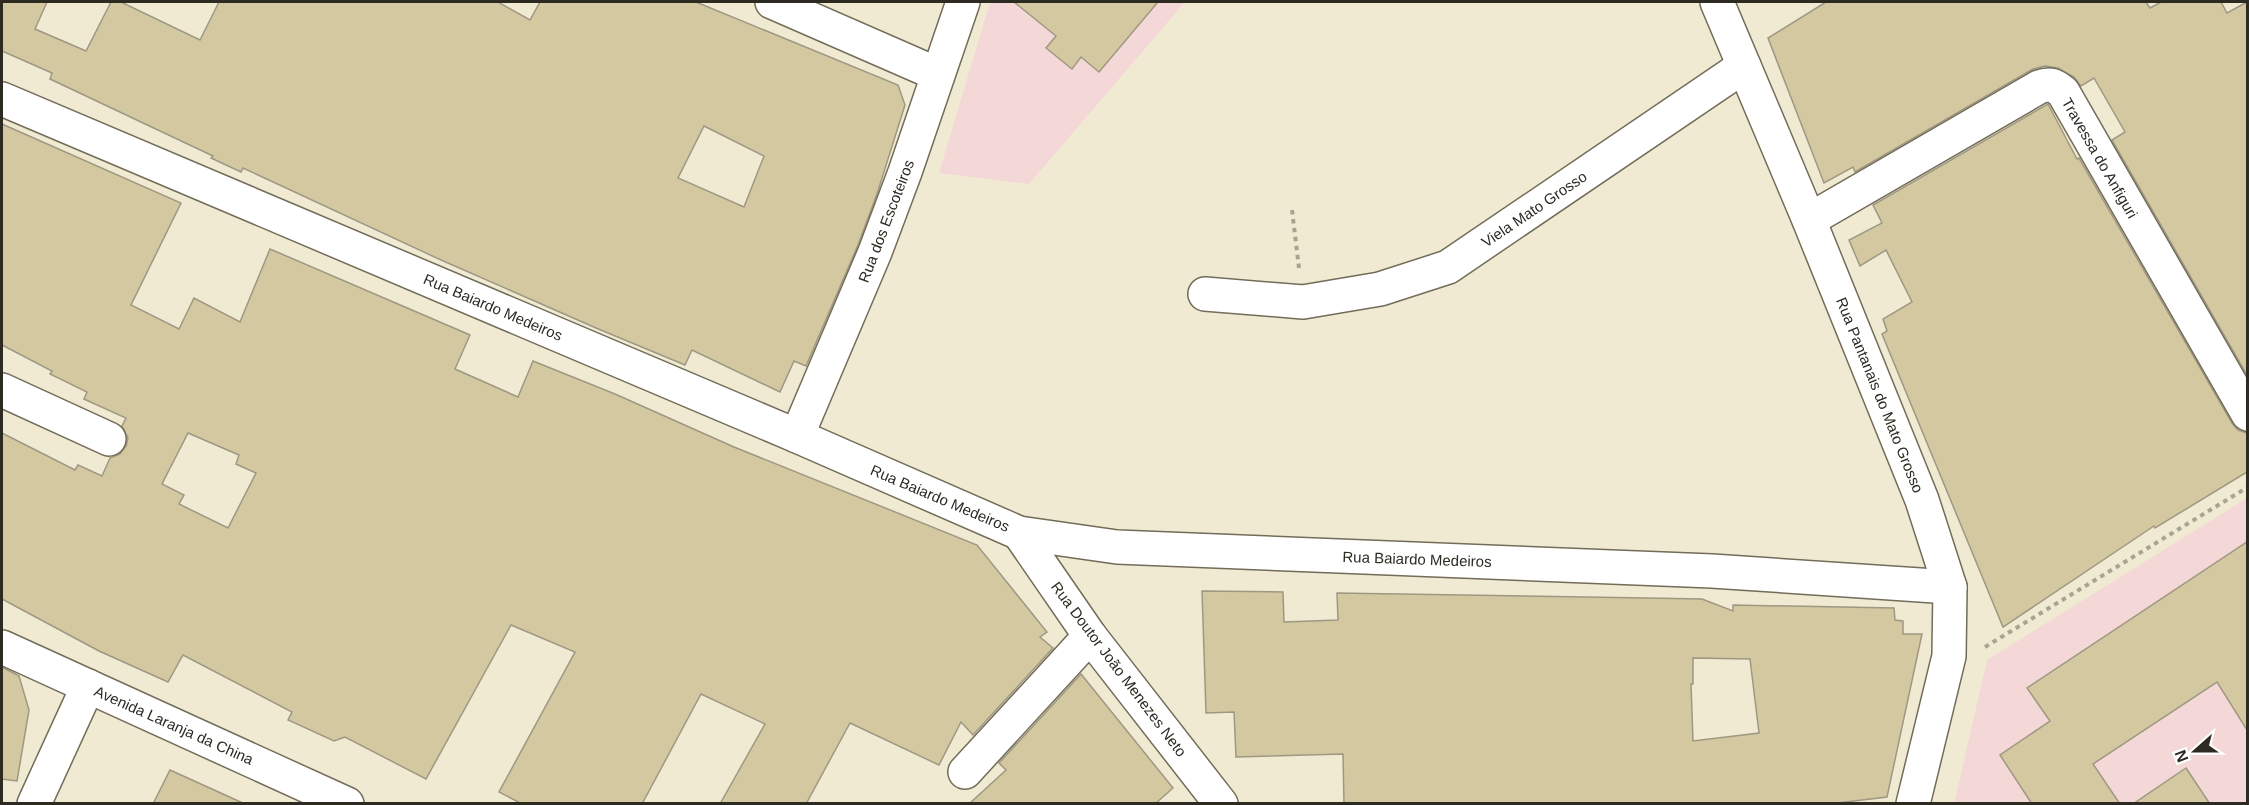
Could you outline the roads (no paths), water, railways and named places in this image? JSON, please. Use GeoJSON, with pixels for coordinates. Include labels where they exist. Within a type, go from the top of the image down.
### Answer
{"type":"FeatureCollection","features":[{"type":"Feature","properties":{"kind":"street"},"geometry":{"type":"LineString","coordinates":[[772,2],[937,74]]}},
{"type":"Feature","properties":{"kind":"street","name":"Rua dos Escoteiros"},"geometry":{"type":"LineString","coordinates":[[797,436],[875,252],[963,2]]}},
{"type":"Feature","properties":{"kind":"street","name":"Rua Pantanais do Mato Grosso"},"geometry":{"type":"LineString","coordinates":[[1718,2],[1922,500],[1950,587],[1949,656],[1913,804]]}},
{"type":"Feature","properties":{"kind":"street","name":"Viela Mato Grosso"},"geometry":{"type":"LineString","coordinates":[[1204,294],[1303,302],[1380,289],[1448,267],[1744,66]]}},
{"type":"Feature","properties":{"kind":"street","name":"Travessa do Anfiguri"},"geometry":{"type":"LineString","coordinates":[[1809,220],[2038,87],[2054,85],[2063,92],[2247,414]]}},
{"type":"Feature","properties":{"kind":"street","name":"Rua Baiardo Medeiros"},"geometry":{"type":"LineString","coordinates":[[2,99],[797,436],[1019,533],[1117,547],[1712,571],[1950,587]]}},
{"type":"Feature","properties":{"kind":"street"},"geometry":{"type":"LineString","coordinates":[[2,390],[109,439]]}},
{"type":"Feature","properties":{"kind":"street","name":"Rua Doutor João Menezes Neto"},"geometry":{"type":"LineString","coordinates":[[1019,533],[1090,636],[1221,804]]}},
{"type":"Feature","properties":{"kind":"street"},"geometry":{"type":"LineString","coordinates":[[965,772],[1090,636]]}},
{"type":"Feature","properties":{"kind":"street","name":"Avenida Laranja da China"},"geometry":{"type":"LineString","coordinates":[[2,647],[347,804]]}},
{"type":"Feature","properties":{"kind":"street"},"geometry":{"type":"LineString","coordinates":[[34,804],[88,686]]}}]}
